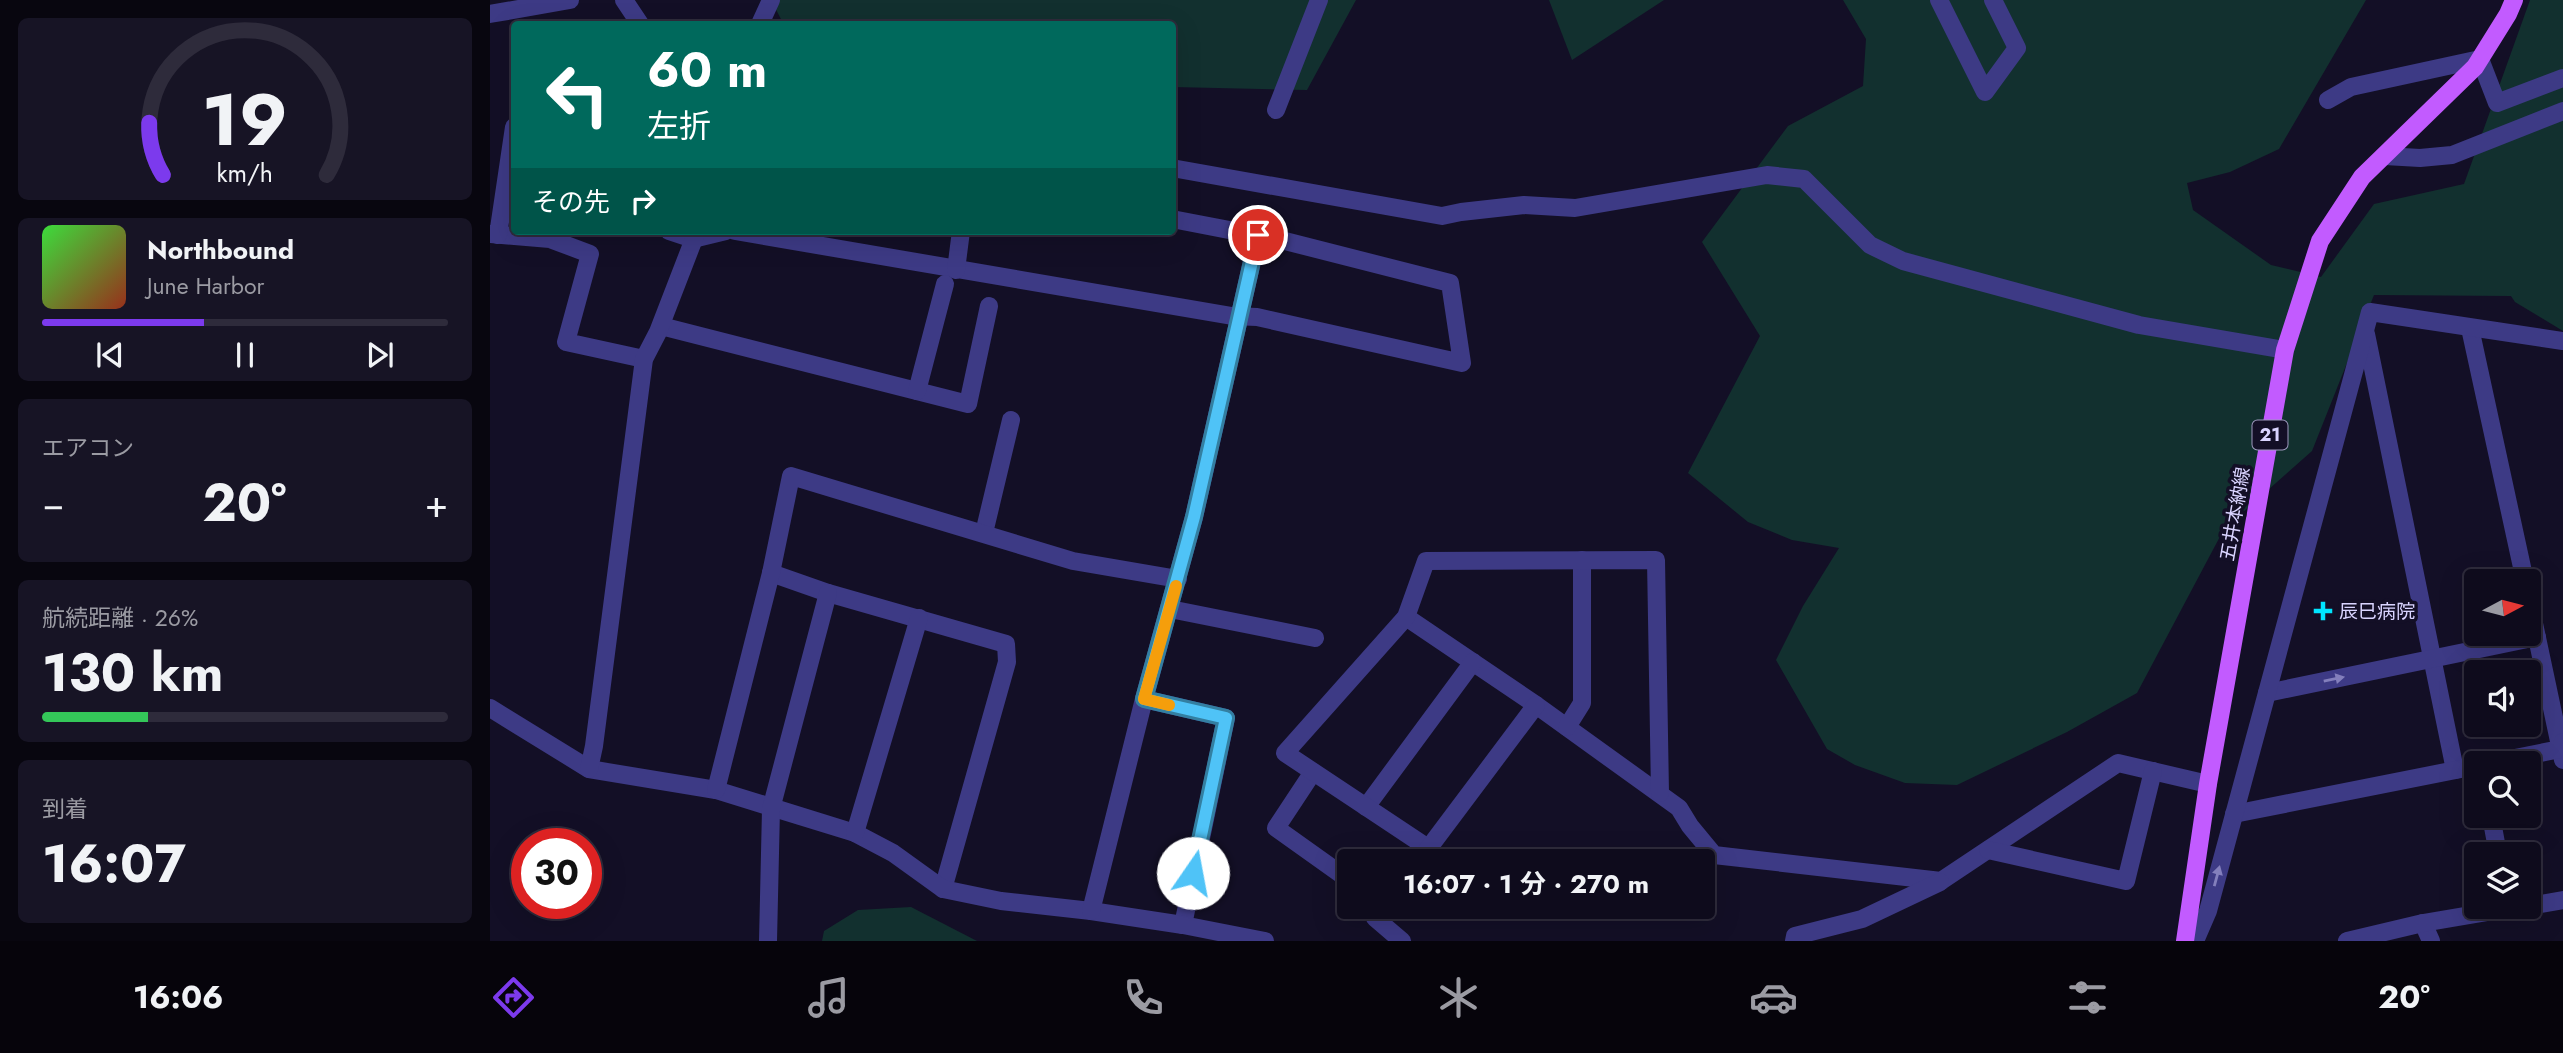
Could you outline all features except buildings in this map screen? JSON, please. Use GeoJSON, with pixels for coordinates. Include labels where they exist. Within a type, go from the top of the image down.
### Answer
{"type":"FeatureCollection","features":[{"type":"Feature","properties":{"kind":"main road","name":"五井本納線"},"geometry":{"type":"LineString","coordinates":[[2185,941],[2208,784],[2285,349],[2320,241],[2362,177],[2475,67],[2514,0]]}},
{"type":"Feature","properties":{"kind":"street"},"geometry":{"type":"LineString","coordinates":[[490,14],[570,0]]}},
{"type":"Feature","properties":{"kind":"street"},"geometry":{"type":"LineString","coordinates":[[624,0],[638,21]]}},
{"type":"Feature","properties":{"kind":"street"},"geometry":{"type":"LineString","coordinates":[[761,21],[771,0]]}},
{"type":"Feature","properties":{"kind":"street"},"geometry":{"type":"LineString","coordinates":[[1276,110],[1319,0]]}},
{"type":"Feature","properties":{"kind":"street"},"geometry":{"type":"LineString","coordinates":[[1939,0],[1984,92],[2017,48],[1993,0]]}},
{"type":"Feature","properties":{"kind":"street"},"geometry":{"type":"LineString","coordinates":[[2328,100],[2351,87],[2480,60],[2497,103],[2563,78]]}},
{"type":"Feature","properties":{"kind":"street"},"geometry":{"type":"LineString","coordinates":[[2385,156],[2420,158],[2452,155],[2563,111]]}},
{"type":"Feature","properties":{"kind":"street"},"geometry":{"type":"LineString","coordinates":[[494,234],[511,143]]}},
{"type":"Feature","properties":{"kind":"street"},"geometry":{"type":"LineString","coordinates":[[1176,169],[1443,216],[1524,205],[1575,208],[1768,175],[1804,178],[1870,245],[1903,261],[2139,325],[2285,349]]}},
{"type":"Feature","properties":{"kind":"street"},"geometry":{"type":"LineString","coordinates":[[754,235],[951,277],[1257,317],[1462,363],[1450,283],[1258,235],[1176,220]]}},
{"type":"Feature","properties":{"kind":"street"},"geometry":{"type":"LineString","coordinates":[[544,235],[590,254],[566,342],[644,359]]}},
{"type":"Feature","properties":{"kind":"street"},"geometry":{"type":"LineString","coordinates":[[589,769],[644,359],[661,326],[695,235]]}},
{"type":"Feature","properties":{"kind":"street"},"geometry":{"type":"LineString","coordinates":[[917,391],[951,277],[960,235]]}},
{"type":"Feature","properties":{"kind":"street"},"geometry":{"type":"LineString","coordinates":[[1091,911],[1144,699],[1178,579],[1258,235]]}},
{"type":"Feature","properties":{"kind":"street"},"geometry":{"type":"LineString","coordinates":[[661,326],[968,404],[989,306]]}},
{"type":"Feature","properties":{"kind":"street"},"geometry":{"type":"LineString","coordinates":[[2196,941],[2208,911],[2370,312],[2563,341]]}},
{"type":"Feature","properties":{"kind":"street"},"geometry":{"type":"LineString","coordinates":[[2470,328],[2522,569]]}},
{"type":"Feature","properties":{"kind":"street"},"geometry":{"type":"LineString","coordinates":[[2365,331],[2455,770]]}},
{"type":"Feature","properties":{"kind":"street"},"geometry":{"type":"LineString","coordinates":[[984,533],[1011,420]]}},
{"type":"Feature","properties":{"kind":"street"},"geometry":{"type":"LineString","coordinates":[[716,790],[771,573],[791,476],[1073,561],[1178,579]]}},
{"type":"Feature","properties":{"kind":"street"},"geometry":{"type":"LineString","coordinates":[[1567,727],[1582,703],[1582,560]]}},
{"type":"Feature","properties":{"kind":"street"},"geometry":{"type":"LineString","coordinates":[[1418,849],[1366,807],[1285,753],[1406,617],[1426,561],[1656,560],[1660,793]]}},
{"type":"Feature","properties":{"kind":"street"},"geometry":{"type":"LineString","coordinates":[[771,573],[828,593],[1006,644],[1007,662],[943,889]]}},
{"type":"Feature","properties":{"kind":"street"},"geometry":{"type":"LineString","coordinates":[[768,941],[771,809],[828,593]]}},
{"type":"Feature","properties":{"kind":"street"},"geometry":{"type":"LineString","coordinates":[[1170,609],[1315,638]]}},
{"type":"Feature","properties":{"kind":"street"},"geometry":{"type":"LineString","coordinates":[[1406,617],[1660,793],[1679,808],[1714,855],[1941,881]]}},
{"type":"Feature","properties":{"kind":"street"},"geometry":{"type":"LineString","coordinates":[[855,833],[919,618]]}},
{"type":"Feature","properties":{"kind":"street"},"geometry":{"type":"LineString","coordinates":[[2267,693],[2494,646]]}},
{"type":"Feature","properties":{"kind":"street"},"geometry":{"type":"LineString","coordinates":[[2539,646],[2562,750],[2541,754]]}},
{"type":"Feature","properties":{"kind":"street"},"geometry":{"type":"LineString","coordinates":[[1366,807],[1472,662]]}},
{"type":"Feature","properties":{"kind":"street"},"geometry":{"type":"LineString","coordinates":[[1144,699],[1226,718],[1182,925]]}},
{"type":"Feature","properties":{"kind":"street"},"geometry":{"type":"LineString","coordinates":[[1428,849],[1536,705]]}},
{"type":"Feature","properties":{"kind":"street"},"geometry":{"type":"LineString","coordinates":[[490,708],[589,769],[716,790],[855,833],[893,853],[943,889],[1001,901],[1091,911],[1265,941]]}},
{"type":"Feature","properties":{"kind":"street"},"geometry":{"type":"LineString","coordinates":[[1794,941],[1795,936],[1862,919],[1941,881],[2118,763],[2208,784]]}},
{"type":"Feature","properties":{"kind":"street"},"geometry":{"type":"LineString","coordinates":[[2234,814],[2464,768]]}},
{"type":"Feature","properties":{"kind":"street"},"geometry":{"type":"LineString","coordinates":[[1988,850],[2126,881],[2152,771]]}},
{"type":"Feature","properties":{"kind":"street"},"geometry":{"type":"LineString","coordinates":[[1313,772],[1276,828],[1337,871]]}},
{"type":"Feature","properties":{"kind":"street"},"geometry":{"type":"LineString","coordinates":[[2541,904],[2563,900]]}},
{"type":"Feature","properties":{"kind":"street"},"geometry":{"type":"LineString","coordinates":[[2347,941],[2464,916]]}},
{"type":"Feature","properties":{"kind":"street"},"geometry":{"type":"LineString","coordinates":[[1376,919],[1402,941]]}},
{"type":"Feature","properties":{"kind":"street"},"geometry":{"type":"LineString","coordinates":[[2423,923],[2431,941]]}},
{"type":"Feature","properties":{"kind":"green space"},"geometry":{"type":"Polygon","coordinates":[[[771,0],[1356,0],[1307,90],[1176,87],[1176,21],[782,21],[771,0]]]}},
{"type":"Feature","properties":{"kind":"green space"},"geometry":{"type":"Polygon","coordinates":[[[1549,0],[1664,0],[1572,60],[1549,0]]]}},
{"type":"Feature","properties":{"kind":"green space"},"geometry":{"type":"Polygon","coordinates":[[[1843,0],[2366,0],[2279,149],[2230,172],[2187,183],[2193,210],[2271,265],[2321,277],[2374,204],[2464,184],[2530,0],[2563,0],[2563,331],[2515,302],[2511,296],[2374,295],[2312,451],[2224,529],[2137,693],[2067,732],[1957,785],[1905,783],[1855,765],[1827,749],[1776,660],[1803,606],[1839,548],[1792,540],[1748,522],[1688,473],[1760,336],[1702,242],[1788,126],[1863,86],[1866,39],[1843,0]]]}},
{"type":"Feature","properties":{"kind":"green space"},"geometry":{"type":"Polygon","coordinates":[[[911,907],[977,941],[822,941],[824,931],[858,910],[911,907]]]}},
{"type":"Feature","properties":{"kind":"slow traffic"},"geometry":{"type":"LineString","coordinates":[[1169,705],[1144,699],[1176,586]]}},
{"type":"Feature","properties":{"kind":"place","name":"辰巳病院"},"geometry":{"type":"Point","coordinates":[2323,611]}},
{"type":"Feature","properties":{"kind":"route"},"geometry":{"type":"LineString","coordinates":[[1193,873],[1226,718],[1144,699],[1194,517],[1258,235]]}}]}
